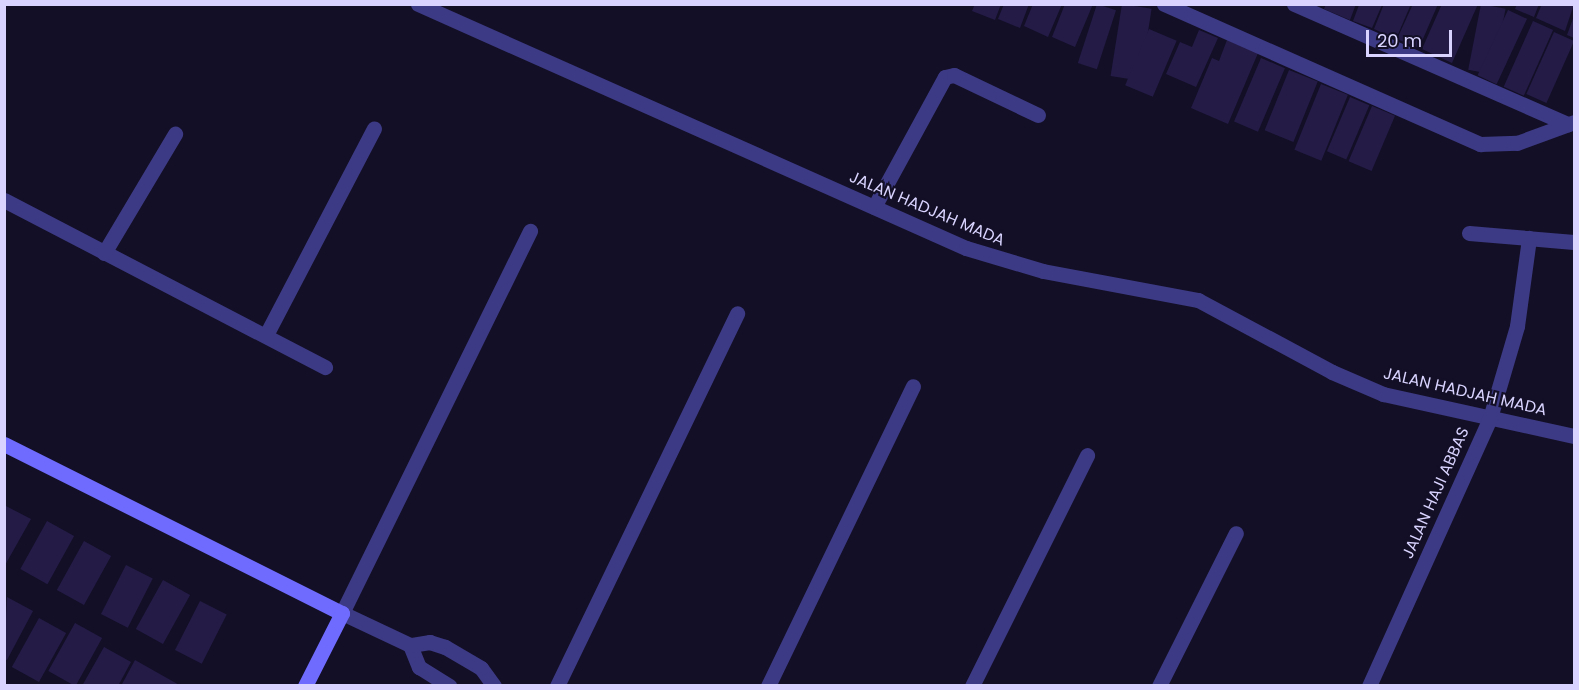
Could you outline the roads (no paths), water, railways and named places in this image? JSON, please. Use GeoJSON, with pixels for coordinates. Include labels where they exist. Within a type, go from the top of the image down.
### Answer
{"type":"FeatureCollection","features":[{"type":"Feature","properties":{"kind":"street","name":"JALAN HADJAH MADA"},"geometry":{"type":"LineString","coordinates":[[418,4],[874,207],[1012,264],[1198,300],[1356,383],[1383,394],[1575,436]]}},
{"type":"Feature","properties":{"kind":"street"},"geometry":{"type":"LineString","coordinates":[[1164,4],[1480,144],[1517,142],[1571,123]]}},
{"type":"Feature","properties":{"kind":"street"},"geometry":{"type":"LineString","coordinates":[[1294,4],[1571,123]]}},
{"type":"Feature","properties":{"kind":"street"},"geometry":{"type":"LineString","coordinates":[[874,207],[945,77],[954,75],[1038,116]]}},
{"type":"Feature","properties":{"kind":"street"},"geometry":{"type":"LineString","coordinates":[[266,335],[374,128]]}},
{"type":"Feature","properties":{"kind":"street"},"geometry":{"type":"LineString","coordinates":[[104,254],[175,134]]}},
{"type":"Feature","properties":{"kind":"street"},"geometry":{"type":"LineString","coordinates":[[4,200],[325,367]]}},
{"type":"Feature","properties":{"kind":"street"},"geometry":{"type":"LineString","coordinates":[[305,686],[530,231]]}},
{"type":"Feature","properties":{"kind":"street"},"geometry":{"type":"LineString","coordinates":[[1468,233],[1575,242]]}},
{"type":"Feature","properties":{"kind":"street","name":"JALAN HAJI ABBAS"},"geometry":{"type":"LineString","coordinates":[[1369,686],[1490,418],[1517,326],[1529,238]]}},
{"type":"Feature","properties":{"kind":"street"},"geometry":{"type":"LineString","coordinates":[[557,686],[737,313]]}},
{"type":"Feature","properties":{"kind":"street"},"geometry":{"type":"LineString","coordinates":[[768,686],[914,386]]}},
{"type":"Feature","properties":{"kind":"street"},"geometry":{"type":"LineString","coordinates":[[4,444],[342,614],[410,645],[430,642],[445,647],[481,668],[494,686]]}},
{"type":"Feature","properties":{"kind":"street"},"geometry":{"type":"LineString","coordinates":[[972,686],[1087,454]]}},
{"type":"Feature","properties":{"kind":"street"},"geometry":{"type":"LineString","coordinates":[[1159,686],[1236,532]]}},
{"type":"Feature","properties":{"kind":"street"},"geometry":{"type":"LineString","coordinates":[[410,645],[419,667],[449,686]]}}]}
